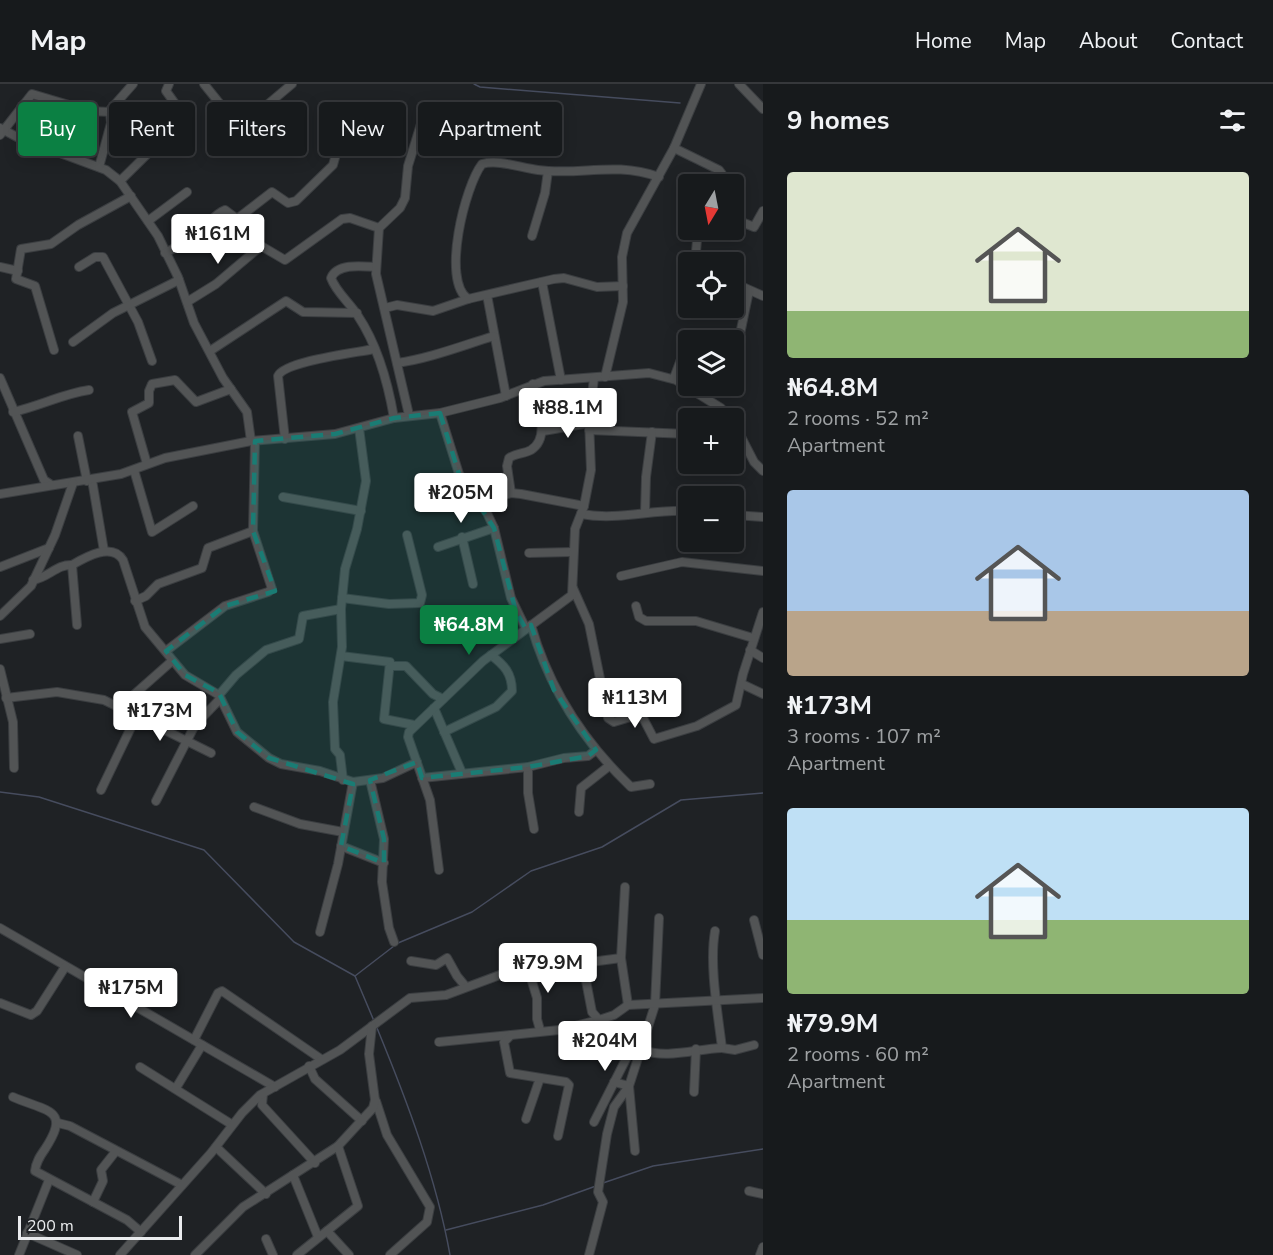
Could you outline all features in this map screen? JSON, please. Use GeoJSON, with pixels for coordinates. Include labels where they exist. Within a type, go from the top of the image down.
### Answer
{"type":"FeatureCollection","features":[{"type":"Feature","properties":{"kind":"street"},"geometry":{"type":"LineString","coordinates":[[118,102],[133,84]]}},
{"type":"Feature","properties":{"kind":"street"},"geometry":{"type":"LineString","coordinates":[[120,181],[182,120],[181,112],[167,94],[169,84]]}},
{"type":"Feature","properties":{"kind":"street"},"geometry":{"type":"LineString","coordinates":[[204,84],[219,102]]}},
{"type":"Feature","properties":{"kind":"street"},"geometry":{"type":"LineString","coordinates":[[271,102],[292,84]]}},
{"type":"Feature","properties":{"kind":"street"},"geometry":{"type":"LineString","coordinates":[[605,376],[620,316],[622,257],[627,233],[674,148],[701,84]]}},
{"type":"Feature","properties":{"kind":"street"},"geometry":{"type":"LineString","coordinates":[[739,84],[763,110]]}},
{"type":"Feature","properties":{"kind":"street"},"geometry":{"type":"LineString","coordinates":[[109,112],[89,111],[32,94],[1,131],[112,173],[148,221],[179,280],[194,323],[231,389],[247,412],[253,441],[253,531],[272,589],[225,606],[166,651]]}},
{"type":"Feature","properties":{"kind":"street"},"geometry":{"type":"LineString","coordinates":[[99,167],[109,130]]}},
{"type":"Feature","properties":{"kind":"street"},"geometry":{"type":"LineString","coordinates":[[409,415],[376,267],[379,228],[403,204],[408,166],[418,134]]}},
{"type":"Feature","properties":{"kind":"street"},"geometry":{"type":"LineString","coordinates":[[674,148],[719,170],[722,174]]}},
{"type":"Feature","properties":{"kind":"street"},"geometry":{"type":"LineString","coordinates":[[237,219],[272,192],[288,203],[297,201],[333,165],[335,156]]}},
{"type":"Feature","properties":{"kind":"street"},"geometry":{"type":"LineString","coordinates":[[468,299],[459,288],[455,267],[463,212],[480,167],[486,163],[548,171],[630,168],[659,177]]}},
{"type":"Feature","properties":{"kind":"street"},"geometry":{"type":"LineString","coordinates":[[532,236],[545,193],[548,171]]}},
{"type":"Feature","properties":{"kind":"street"},"geometry":{"type":"LineString","coordinates":[[148,221],[187,192]]}},
{"type":"Feature","properties":{"kind":"street"},"geometry":{"type":"LineString","coordinates":[[54,350],[35,286],[17,280],[24,247],[51,244],[78,225],[131,196]]}},
{"type":"Feature","properties":{"kind":"street"},"geometry":{"type":"LineString","coordinates":[[165,253],[202,230],[222,211],[229,212],[237,219],[248,236],[285,260],[322,231],[345,218],[379,228]]}},
{"type":"Feature","properties":{"kind":"street"},"geometry":{"type":"LineString","coordinates":[[744,223],[754,227],[763,212]]}},
{"type":"Feature","properties":{"kind":"street"},"geometry":{"type":"LineString","coordinates":[[187,302],[216,284],[261,246]]}},
{"type":"Feature","properties":{"kind":"street"},"geometry":{"type":"LineString","coordinates":[[79,267],[95,257],[103,257],[129,306],[152,361]]}},
{"type":"Feature","properties":{"kind":"street"},"geometry":{"type":"LineString","coordinates":[[0,267],[18,271]]}},
{"type":"Feature","properties":{"kind":"street"},"geometry":{"type":"LineString","coordinates":[[376,267],[343,268],[332,275],[332,282],[357,313],[374,349],[387,385],[394,417]]}},
{"type":"Feature","properties":{"kind":"street"},"geometry":{"type":"LineString","coordinates":[[385,308],[397,305],[433,311],[468,299],[564,278],[597,287],[622,286]]}},
{"type":"Feature","properties":{"kind":"street"},"geometry":{"type":"LineString","coordinates":[[74,342],[113,313],[179,280]]}},
{"type":"Feature","properties":{"kind":"street"},"geometry":{"type":"LineString","coordinates":[[542,282],[561,380]]}},
{"type":"Feature","properties":{"kind":"street"},"geometry":{"type":"LineString","coordinates":[[744,288],[763,296]]}},
{"type":"Feature","properties":{"kind":"street"},"geometry":{"type":"LineString","coordinates":[[741,330],[749,291]]}},
{"type":"Feature","properties":{"kind":"street"},"geometry":{"type":"LineString","coordinates":[[487,295],[506,396]]}},
{"type":"Feature","properties":{"kind":"street"},"geometry":{"type":"LineString","coordinates":[[210,351],[285,302],[303,312],[357,313]]}},
{"type":"Feature","properties":{"kind":"street"},"geometry":{"type":"LineString","coordinates":[[397,363],[431,358],[444,351],[494,336]]}},
{"type":"Feature","properties":{"kind":"street"},"geometry":{"type":"LineString","coordinates":[[285,439],[278,376],[281,370],[297,363],[374,349]]}},
{"type":"Feature","properties":{"kind":"street"},"geometry":{"type":"LineString","coordinates":[[674,378],[678,367]]}},
{"type":"Feature","properties":{"kind":"street"},"geometry":{"type":"LineString","coordinates":[[0,494],[50,484],[90,480],[134,470],[165,458],[253,441],[336,434],[394,417],[440,413],[506,396],[533,384],[561,380],[649,373],[674,378],[721,408]]}},
{"type":"Feature","properties":{"kind":"street"},"geometry":{"type":"LineString","coordinates":[[0,378],[2,389],[44,480],[50,484]]}},
{"type":"Feature","properties":{"kind":"street"},"geometry":{"type":"LineString","coordinates":[[594,378],[589,426],[591,470],[583,510],[575,529],[572,552],[573,588],[589,624],[602,694],[611,721],[642,716],[651,738],[657,739],[698,726],[734,707],[738,701],[753,638],[763,612]]}},
{"type":"Feature","properties":{"kind":"street"},"geometry":{"type":"LineString","coordinates":[[147,464],[132,412],[149,403],[149,391],[152,384],[175,380],[196,402],[231,389]]}},
{"type":"Feature","properties":{"kind":"street"},"geometry":{"type":"LineString","coordinates":[[511,493],[507,466],[509,458],[533,448],[541,440],[543,431],[533,384]]}},
{"type":"Feature","properties":{"kind":"street"},"geometry":{"type":"LineString","coordinates":[[14,412],[40,405],[60,395],[89,390]]}},
{"type":"Feature","properties":{"kind":"street"},"geometry":{"type":"LineString","coordinates":[[440,413],[454,463],[494,528],[516,612],[528,627],[554,690],[609,766],[631,787],[650,784]]}},
{"type":"Feature","properties":{"kind":"street"},"geometry":{"type":"LineString","coordinates":[[543,431],[589,426],[678,433]]}},
{"type":"Feature","properties":{"kind":"street"},"geometry":{"type":"LineString","coordinates":[[343,780],[332,730],[333,696],[341,656],[341,609],[345,568],[361,511],[366,481],[359,428]]}},
{"type":"Feature","properties":{"kind":"street"},"geometry":{"type":"LineString","coordinates":[[645,513],[646,477],[652,432]]}},
{"type":"Feature","properties":{"kind":"street"},"geometry":{"type":"LineString","coordinates":[[78,436],[90,480],[104,551]]}},
{"type":"Feature","properties":{"kind":"street"},"geometry":{"type":"LineString","coordinates":[[744,444],[754,462],[763,471]]}},
{"type":"Feature","properties":{"kind":"street"},"geometry":{"type":"LineString","coordinates":[[134,470],[152,532],[193,506]]}},
{"type":"Feature","properties":{"kind":"street"},"geometry":{"type":"LineString","coordinates":[[0,616],[33,580],[49,548],[73,483]]}},
{"type":"Feature","properties":{"kind":"street"},"geometry":{"type":"LineString","coordinates":[[480,503],[511,493],[534,495],[605,518],[660,510],[678,511]]}},
{"type":"Feature","properties":{"kind":"street"},"geometry":{"type":"LineString","coordinates":[[283,497],[361,511]]}},
{"type":"Feature","properties":{"kind":"street"},"geometry":{"type":"LineString","coordinates":[[744,516],[763,517]]}},
{"type":"Feature","properties":{"kind":"street"},"geometry":{"type":"LineString","coordinates":[[438,547],[494,528]]}},
{"type":"Feature","properties":{"kind":"street"},"geometry":{"type":"LineString","coordinates":[[135,602],[146,596],[158,584],[202,568],[208,548],[253,531]]}},
{"type":"Feature","properties":{"kind":"street"},"geometry":{"type":"LineString","coordinates":[[342,598],[389,604],[420,603],[422,595],[407,535]]}},
{"type":"Feature","properties":{"kind":"street"},"geometry":{"type":"LineString","coordinates":[[462,537],[473,584]]}},
{"type":"Feature","properties":{"kind":"street"},"geometry":{"type":"LineString","coordinates":[[0,567],[49,548]]}},
{"type":"Feature","properties":{"kind":"street"},"geometry":{"type":"LineString","coordinates":[[33,580],[45,579],[64,565],[72,565],[104,551],[120,555],[145,627],[185,675],[220,697],[237,732],[269,758],[299,769],[320,771],[353,782],[383,778],[417,762]]}},
{"type":"Feature","properties":{"kind":"street"},"geometry":{"type":"LineString","coordinates":[[529,553],[572,552]]}},
{"type":"Feature","properties":{"kind":"street"},"geometry":{"type":"LineString","coordinates":[[621,576],[682,562],[763,571]]}},
{"type":"Feature","properties":{"kind":"street"},"geometry":{"type":"LineString","coordinates":[[72,565],[77,625]]}},
{"type":"Feature","properties":{"kind":"street"},"geometry":{"type":"LineString","coordinates":[[439,870],[430,800],[408,736],[414,726],[491,655],[566,601],[573,588]]}},
{"type":"Feature","properties":{"kind":"street"},"geometry":{"type":"LineString","coordinates":[[636,606],[639,616],[646,621],[696,621],[753,638]]}},
{"type":"Feature","properties":{"kind":"street"},"geometry":{"type":"LineString","coordinates":[[156,801],[195,725],[236,675],[266,650],[299,639],[302,616],[341,609]]}},
{"type":"Feature","properties":{"kind":"street"},"geometry":{"type":"LineString","coordinates":[[0,639],[30,634]]}},
{"type":"Feature","properties":{"kind":"street"},"geometry":{"type":"LineString","coordinates":[[750,650],[763,658]]}},
{"type":"Feature","properties":{"kind":"street"},"geometry":{"type":"LineString","coordinates":[[444,732],[496,707],[512,691],[512,678],[503,664],[491,655]]}},
{"type":"Feature","properties":{"kind":"street"},"geometry":{"type":"LineString","coordinates":[[341,656],[389,661],[391,666],[384,719],[414,726]]}},
{"type":"Feature","properties":{"kind":"street"},"geometry":{"type":"LineString","coordinates":[[120,707],[172,661]]}},
{"type":"Feature","properties":{"kind":"street"},"geometry":{"type":"LineString","coordinates":[[391,666],[406,666],[433,694],[443,699]]}},
{"type":"Feature","properties":{"kind":"street"},"geometry":{"type":"LineString","coordinates":[[0,669],[13,722],[14,768]]}},
{"type":"Feature","properties":{"kind":"street"},"geometry":{"type":"LineString","coordinates":[[742,684],[763,694]]}},
{"type":"Feature","properties":{"kind":"street"},"geometry":{"type":"LineString","coordinates":[[6,698],[57,692],[83,695],[120,707],[211,753]]}},
{"type":"Feature","properties":{"kind":"street"},"geometry":{"type":"LineString","coordinates":[[434,708],[462,773]]}},
{"type":"Feature","properties":{"kind":"street"},"geometry":{"type":"LineString","coordinates":[[101,790],[137,716]]}},
{"type":"Feature","properties":{"kind":"street"},"geometry":{"type":"LineString","coordinates":[[422,778],[528,767],[564,758],[588,756],[596,750]]}},
{"type":"Feature","properties":{"kind":"street"},"geometry":{"type":"LineString","coordinates":[[579,812],[581,788],[609,766]]}},
{"type":"Feature","properties":{"kind":"street"},"geometry":{"type":"LineString","coordinates":[[528,767],[528,793],[534,830]]}},
{"type":"Feature","properties":{"kind":"street"},"geometry":{"type":"LineString","coordinates":[[370,780],[384,839],[382,882],[394,942]]}},
{"type":"Feature","properties":{"kind":"street"},"geometry":{"type":"LineString","coordinates":[[320,932],[341,846],[353,782]]}},
{"type":"Feature","properties":{"kind":"street"},"geometry":{"type":"LineString","coordinates":[[254,807],[300,824],[344,832]]}},
{"type":"Feature","properties":{"kind":"street"},"geometry":{"type":"LineString","coordinates":[[341,846],[384,863]]}},
{"type":"Feature","properties":{"kind":"street"},"geometry":{"type":"LineString","coordinates":[[625,887],[621,958],[628,1005]]}},
{"type":"Feature","properties":{"kind":"street"},"geometry":{"type":"LineString","coordinates":[[635,1151],[629,1086],[654,1005],[659,918]]}},
{"type":"Feature","properties":{"kind":"street"},"geometry":{"type":"LineString","coordinates":[[754,920],[763,955]]}},
{"type":"Feature","properties":{"kind":"street"},"geometry":{"type":"LineString","coordinates":[[0,928],[275,1087]]}},
{"type":"Feature","properties":{"kind":"street"},"geometry":{"type":"LineString","coordinates":[[715,931],[713,944],[722,1048]]}},
{"type":"Feature","properties":{"kind":"street"},"geometry":{"type":"LineString","coordinates":[[120,1255],[216,1147],[231,1125],[263,1094],[340,1050],[410,998],[446,995],[527,965],[574,955],[583,963],[592,1011],[599,1020]]}},
{"type":"Feature","properties":{"kind":"street"},"geometry":{"type":"LineString","coordinates":[[411,961],[436,964],[447,958],[466,987]]}},
{"type":"Feature","properties":{"kind":"street"},"geometry":{"type":"LineString","coordinates":[[583,963],[621,958]]}},
{"type":"Feature","properties":{"kind":"street"},"geometry":{"type":"LineString","coordinates":[[527,965],[537,998],[537,1019],[540,1030]]}},
{"type":"Feature","properties":{"kind":"street"},"geometry":{"type":"LineString","coordinates":[[0,1003],[31,1016],[38,1011],[65,967]]}},
{"type":"Feature","properties":{"kind":"street"},"geometry":{"type":"LineString","coordinates":[[176,1088],[198,1043],[218,993],[222,991],[321,1059]]}},
{"type":"Feature","properties":{"kind":"street"},"geometry":{"type":"LineString","coordinates":[[439,1042],[540,1030],[560,1030],[614,1015],[628,1005],[763,998]]}},
{"type":"Feature","properties":{"kind":"street"},"geometry":{"type":"LineString","coordinates":[[372,1026],[369,1054],[375,1100],[387,1135],[430,1207],[427,1222],[390,1255]]}},
{"type":"Feature","properties":{"kind":"street"},"geometry":{"type":"LineString","coordinates":[[511,1035],[504,1042],[510,1073],[566,1082],[569,1085],[558,1136]]}},
{"type":"Feature","properties":{"kind":"street"},"geometry":{"type":"LineString","coordinates":[[642,1047],[651,1053],[674,1053],[696,1049],[735,1050],[754,1045]]}},
{"type":"Feature","properties":{"kind":"street"},"geometry":{"type":"LineString","coordinates":[[594,1122],[627,1057],[642,1047]]}},
{"type":"Feature","properties":{"kind":"street"},"geometry":{"type":"LineString","coordinates":[[694,1092],[696,1049]]}},
{"type":"Feature","properties":{"kind":"street"},"geometry":{"type":"LineString","coordinates":[[309,1066],[315,1079],[362,1121]]}},
{"type":"Feature","properties":{"kind":"street"},"geometry":{"type":"LineString","coordinates":[[140,1067],[231,1125]]}},
{"type":"Feature","properties":{"kind":"street"},"geometry":{"type":"LineString","coordinates":[[526,1119],[540,1078]]}},
{"type":"Feature","properties":{"kind":"street"},"geometry":{"type":"LineString","coordinates":[[614,1082],[629,1086]]}},
{"type":"Feature","properties":{"kind":"street"},"geometry":{"type":"LineString","coordinates":[[589,1255],[603,1202],[598,1192],[607,1134],[614,1107],[629,1086]]}},
{"type":"Feature","properties":{"kind":"street"},"geometry":{"type":"LineString","coordinates":[[263,1094],[262,1106],[315,1163]]}},
{"type":"Feature","properties":{"kind":"street"},"geometry":{"type":"LineString","coordinates":[[13,1097],[49,1112],[58,1124],[70,1126],[116,1151],[141,1161],[182,1185]]}},
{"type":"Feature","properties":{"kind":"street"},"geometry":{"type":"LineString","coordinates":[[195,1255],[243,1207],[315,1163],[338,1146],[373,1108],[375,1100]]}},
{"type":"Feature","properties":{"kind":"street"},"geometry":{"type":"LineString","coordinates":[[58,1124],[36,1164],[35,1171],[127,1220],[141,1232]]}},
{"type":"Feature","properties":{"kind":"street"},"geometry":{"type":"LineString","coordinates":[[297,1255],[358,1206],[338,1146]]}},
{"type":"Feature","properties":{"kind":"street"},"geometry":{"type":"LineString","coordinates":[[216,1147],[266,1194]]}},
{"type":"Feature","properties":{"kind":"street"},"geometry":{"type":"LineString","coordinates":[[93,1202],[103,1181],[101,1170],[116,1151]]}},
{"type":"Feature","properties":{"kind":"street"},"geometry":{"type":"LineString","coordinates":[[293,1175],[318,1237]]}},
{"type":"Feature","properties":{"kind":"street"},"geometry":{"type":"LineString","coordinates":[[19,1255],[50,1180]]}},
{"type":"Feature","properties":{"kind":"street"},"geometry":{"type":"LineString","coordinates":[[748,1191],[763,1194]]}},
{"type":"Feature","properties":{"kind":"street"},"geometry":{"type":"LineString","coordinates":[[327,1231],[349,1255]]}},
{"type":"Feature","properties":{"kind":"street"},"geometry":{"type":"LineString","coordinates":[[27,1233],[77,1255]]}},
{"type":"Feature","properties":{"kind":"street"},"geometry":{"type":"LineString","coordinates":[[266,1239],[273,1255]]}},
{"type":"Feature","properties":{"kind":"street"},"geometry":{"type":"LineString","coordinates":[[760,1255],[763,1247]]}},
{"type":"Feature","properties":{"kind":"highlighted area"},"geometry":{"type":"Polygon","coordinates":[[[440,413],[459,474],[494,528],[516,612],[526,629],[531,625],[554,690],[596,750],[588,756],[528,767],[422,778],[417,762],[370,780],[384,839],[384,863],[341,846],[353,784],[269,758],[237,732],[219,693],[185,675],[166,651],[225,606],[275,591],[253,531],[255,441],[335,434],[394,418],[440,413]]]}},
{"type":"Feature","properties":{"kind":"waterway"},"geometry":{"type":"LineString","coordinates":[[474,84],[480,87],[680,103]]}},
{"type":"Feature","properties":{"kind":"waterway"},"geometry":{"type":"LineString","coordinates":[[0,792],[39,797],[204,850],[294,942],[355,976],[374,1021]]}},
{"type":"Feature","properties":{"kind":"waterway"},"geometry":{"type":"LineString","coordinates":[[398,943],[472,912],[531,871],[602,847],[681,800],[763,793]]}},
{"type":"Feature","properties":{"kind":"waterway"},"geometry":{"type":"LineString","coordinates":[[355,976],[394,946]]}},
{"type":"Feature","properties":{"kind":"waterway"},"geometry":{"type":"LineString","coordinates":[[377,1028],[429,1168],[450,1255]]}},
{"type":"Feature","properties":{"kind":"waterway"},"geometry":{"type":"LineString","coordinates":[[603,1183],[653,1166],[763,1149]]}},
{"type":"Feature","properties":{"kind":"waterway"},"geometry":{"type":"LineString","coordinates":[[446,1230],[543,1205],[596,1186]]}}]}
